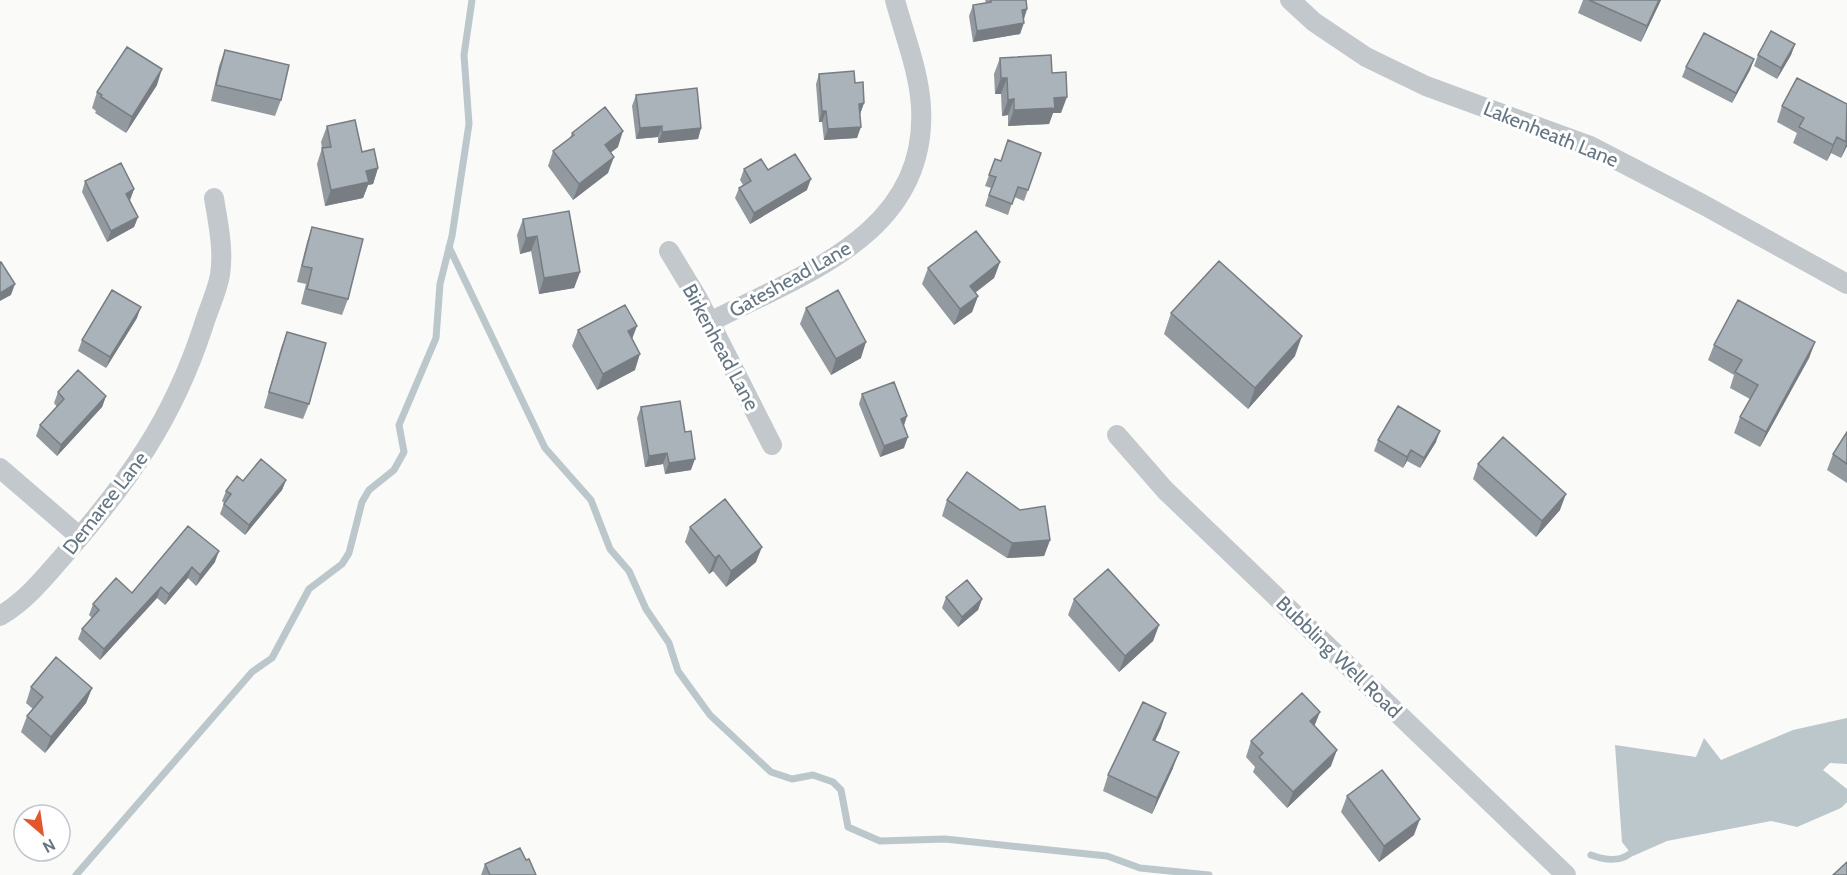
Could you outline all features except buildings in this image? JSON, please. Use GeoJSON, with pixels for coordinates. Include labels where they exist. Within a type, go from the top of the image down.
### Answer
{"type":"FeatureCollection","features":[{"type":"Feature","properties":{"kind":"street","name":"Gateshead Lane"},"geometry":{"type":"LineString","coordinates":[[710,322],[854,245],[881,221],[904,190],[919,148],[921,105],[895,0]]}},
{"type":"Feature","properties":{"kind":"street","name":"Lakenheath Lane"},"geometry":{"type":"LineString","coordinates":[[1290,0],[1314,22],[1366,57],[1426,86],[1590,146],[1713,209],[1847,284]]}},
{"type":"Feature","properties":{"kind":"street","name":"Demaree Lane"},"geometry":{"type":"LineString","coordinates":[[0,616],[27,598],[133,473],[170,410],[189,370],[220,275],[221,241],[214,198]]}},
{"type":"Feature","properties":{"kind":"street","name":"Birkenhead Lane"},"geometry":{"type":"LineString","coordinates":[[669,251],[710,322],[772,445]]}},
{"type":"Feature","properties":{"kind":"street","name":"Bubbling Well Road"},"geometry":{"type":"LineString","coordinates":[[1117,435],[1164,490],[1566,875]]}},
{"type":"Feature","properties":{"kind":"street"},"geometry":{"type":"LineString","coordinates":[[0,468],[80,537]]}},
{"type":"Feature","properties":{"kind":"shaded area"},"geometry":{"type":"Polygon","coordinates":[[[1847,718],[1847,764],[1830,763],[1823,770],[1847,789],[1847,802],[1841,808],[1797,827],[1771,821],[1667,841],[1633,856],[1622,842],[1615,745],[1696,757],[1704,738],[1721,760],[1793,730],[1847,718]]]}},
{"type":"Feature","properties":{"kind":"waterway"},"geometry":{"type":"LineString","coordinates":[[76,875],[252,672],[272,658],[309,589],[342,564],[349,553],[362,502],[369,490],[394,470],[404,452],[399,425],[436,338],[440,284],[452,236],[469,124],[464,55],[472,0]]}},
{"type":"Feature","properties":{"kind":"waterway"},"geometry":{"type":"LineString","coordinates":[[449,247],[545,448],[591,500],[610,549],[629,571],[646,609],[669,643],[678,671],[710,715],[771,772],[792,779],[813,775],[833,782],[841,790],[848,827],[880,841],[945,839],[1107,856],[1140,868],[1209,875]]}},
{"type":"Feature","properties":{"kind":"waterway"},"geometry":{"type":"LineString","coordinates":[[1591,855],[1615,860],[1625,857],[1635,849]]}}]}
